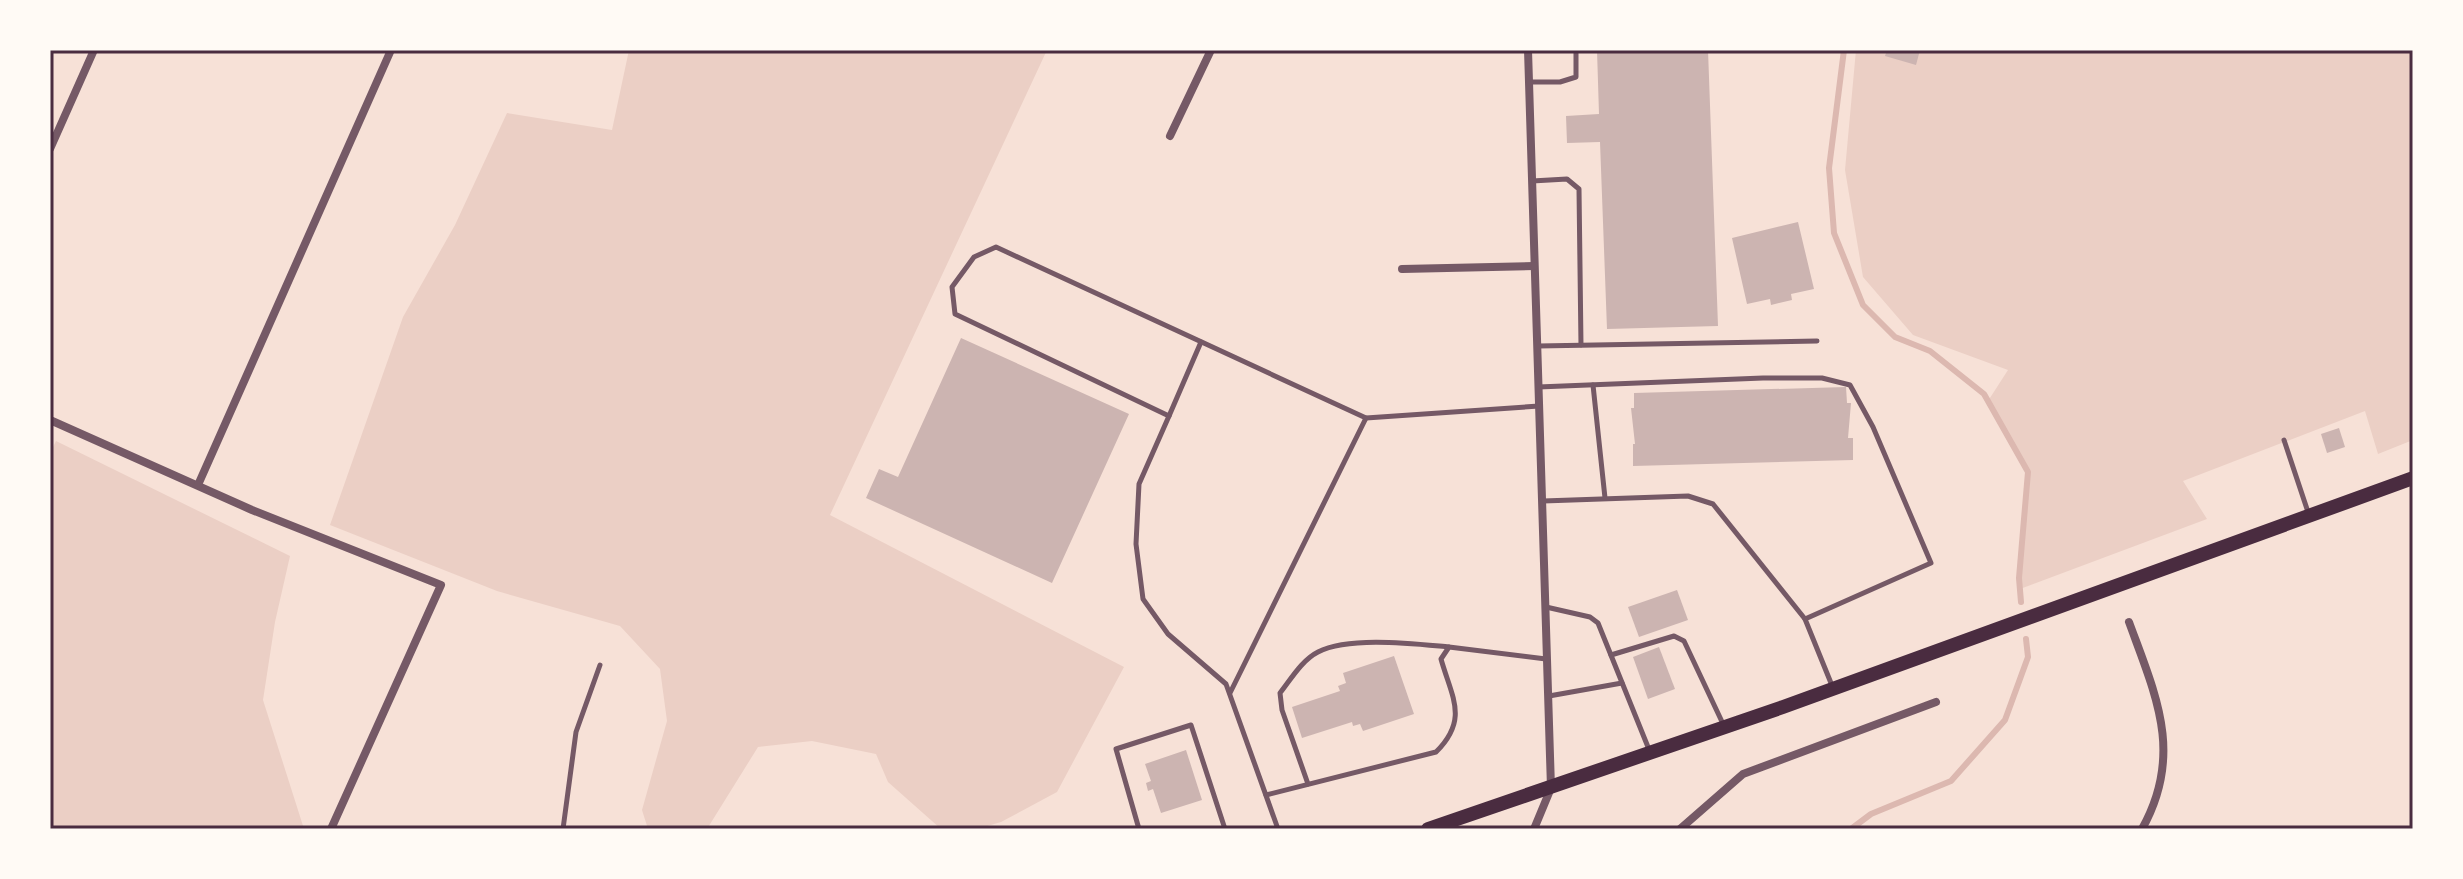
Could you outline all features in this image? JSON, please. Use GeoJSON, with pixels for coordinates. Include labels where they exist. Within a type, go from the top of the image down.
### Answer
{"type":"FeatureCollection","features":[{"type":"Feature","properties":{"kind":"main road"},"geometry":{"type":"LineString","coordinates":[[1428,829],[1724,728],[2413,478]]}},
{"type":"Feature","properties":{"kind":"street"},"geometry":{"type":"LineString","coordinates":[[50,149],[94,50]]}},
{"type":"Feature","properties":{"kind":"street"},"geometry":{"type":"LineString","coordinates":[[198,485],[391,50]]}},
{"type":"Feature","properties":{"kind":"street"},"geometry":{"type":"LineString","coordinates":[[1170,136],[1211,50]]}},
{"type":"Feature","properties":{"kind":"street"},"geometry":{"type":"LineString","coordinates":[[1528,50],[1551,788],[1534,829]]}},
{"type":"Feature","properties":{"kind":"street"},"geometry":{"type":"LineString","coordinates":[[1402,269],[1534,266]]}},
{"type":"Feature","properties":{"kind":"street"},"geometry":{"type":"LineString","coordinates":[[50,420],[441,585],[331,829]]}},
{"type":"Feature","properties":{"kind":"street"},"geometry":{"type":"LineString","coordinates":[[2129,622],[2157,700],[2165,736],[2164,772],[2154,808],[2142,829]]}},
{"type":"Feature","properties":{"kind":"street"},"geometry":{"type":"LineString","coordinates":[[1680,829],[1743,774],[1936,702]]}},
{"type":"Feature","properties":{"kind":"lane"},"geometry":{"type":"LineString","coordinates":[[1529,82],[1560,82],[1576,77],[1576,50]]}},
{"type":"Feature","properties":{"kind":"lane"},"geometry":{"type":"LineString","coordinates":[[1532,181],[1567,179],[1579,189],[1581,345]]}},
{"type":"Feature","properties":{"kind":"lane"},"geometry":{"type":"LineString","coordinates":[[1169,416],[955,314],[952,287],[974,257],[996,247],[1366,418],[1539,406]]}},
{"type":"Feature","properties":{"kind":"lane"},"geometry":{"type":"LineString","coordinates":[[1537,346],[1817,341]]}},
{"type":"Feature","properties":{"kind":"lane"},"geometry":{"type":"LineString","coordinates":[[1201,342],[1139,484],[1136,544],[1143,599],[1168,634],[1209,666],[1226,684],[1278,829]]}},
{"type":"Feature","properties":{"kind":"lane"},"geometry":{"type":"LineString","coordinates":[[1538,387],[1822,378],[1850,385],[1856,392],[1931,563],[1805,619]]}},
{"type":"Feature","properties":{"kind":"lane"},"geometry":{"type":"LineString","coordinates":[[1593,385],[1605,498]]}},
{"type":"Feature","properties":{"kind":"lane"},"geometry":{"type":"LineString","coordinates":[[1230,694],[1366,418]]}},
{"type":"Feature","properties":{"kind":"lane"},"geometry":{"type":"LineString","coordinates":[[2284,440],[2310,517]]}},
{"type":"Feature","properties":{"kind":"lane"},"geometry":{"type":"LineString","coordinates":[[1542,501],[1688,496],[1713,504],[1805,619],[1833,689]]}},
{"type":"Feature","properties":{"kind":"lane"},"geometry":{"type":"LineString","coordinates":[[1545,607],[1590,617],[1598,623],[1651,753]]}},
{"type":"Feature","properties":{"kind":"lane"},"geometry":{"type":"LineString","coordinates":[[1611,655],[1674,636],[1684,641],[1724,728]]}},
{"type":"Feature","properties":{"kind":"lane"},"geometry":{"type":"LineString","coordinates":[[1308,784],[1282,710],[1280,693],[1296,671],[1319,651],[1402,643],[1546,659]]}},
{"type":"Feature","properties":{"kind":"lane"},"geometry":{"type":"LineString","coordinates":[[1266,795],[1436,752],[1450,738],[1458,719],[1441,659],[1449,647]]}},
{"type":"Feature","properties":{"kind":"lane"},"geometry":{"type":"LineString","coordinates":[[563,829],[576,732],[600,665]]}},
{"type":"Feature","properties":{"kind":"lane"},"geometry":{"type":"LineString","coordinates":[[1548,696],[1622,683]]}},
{"type":"Feature","properties":{"kind":"lane"},"geometry":{"type":"LineString","coordinates":[[1139,829],[1116,749],[1191,725],[1225,829]]}},
{"type":"Feature","properties":{"kind":"shaded area"},"geometry":{"type":"Polygon","coordinates":[[[629,50],[1047,50],[830,515],[1124,667],[1057,792],[1001,822],[977,829],[941,829],[888,782],[876,754],[812,741],[758,747],[707,829],[648,829],[642,810],[667,721],[660,669],[620,626],[497,591],[330,525],[403,317],[455,225],[507,113],[612,130],[629,50]]]}},
{"type":"Feature","properties":{"kind":"shaded area"},"geometry":{"type":"Polygon","coordinates":[[[1856,50],[2413,50],[2413,440],[2378,454],[2365,411],[2183,481],[2207,519],[2020,589],[2028,472],[1988,401],[2008,370],[1913,335],[1863,277],[1845,170],[1856,50]]]}},
{"type":"Feature","properties":{"kind":"shaded area"},"geometry":{"type":"Polygon","coordinates":[[[56,441],[290,556],[275,622],[263,700],[304,829],[50,829],[50,453],[56,441]]]}},
{"type":"Feature","properties":{"kind":"building"},"geometry":{"type":"Polygon","coordinates":[[[1597,50],[1708,50],[1718,326],[1607,329],[1600,142],[1567,143],[1566,116],[1599,114],[1597,50]]]}},
{"type":"Feature","properties":{"kind":"building"},"geometry":{"type":"Polygon","coordinates":[[[1887,50],[1920,50],[1916,65],[1885,56],[1887,50]]]}},
{"type":"Feature","properties":{"kind":"building"},"geometry":{"type":"Polygon","coordinates":[[[1798,222],[1814,289],[1791,294],[1792,300],[1771,305],[1770,299],[1747,304],[1732,238],[1798,222]]]}},
{"type":"Feature","properties":{"kind":"building"},"geometry":{"type":"Polygon","coordinates":[[[961,338],[1129,414],[1052,583],[866,498],[879,469],[898,477],[961,338]]]}},
{"type":"Feature","properties":{"kind":"building"},"geometry":{"type":"Polygon","coordinates":[[[1846,387],[1847,403],[1851,403],[1848,438],[1853,438],[1853,460],[1633,466],[1635,444],[1631,408],[1634,408],[1634,393],[1846,387]]]}},
{"type":"Feature","properties":{"kind":"building"},"geometry":{"type":"Polygon","coordinates":[[[2339,428],[2345,447],[2327,453],[2321,434],[2339,428]]]}},
{"type":"Feature","properties":{"kind":"building"},"geometry":{"type":"Polygon","coordinates":[[[1677,590],[1688,620],[1639,637],[1628,607],[1677,590]]]}},
{"type":"Feature","properties":{"kind":"building"},"geometry":{"type":"Polygon","coordinates":[[[1659,647],[1675,689],[1648,699],[1633,657],[1659,647]]]}},
{"type":"Feature","properties":{"kind":"building"},"geometry":{"type":"Polygon","coordinates":[[[1394,656],[1414,714],[1363,731],[1360,724],[1353,726],[1352,722],[1302,738],[1292,707],[1340,691],[1338,686],[1346,683],[1343,673],[1394,656]]]}},
{"type":"Feature","properties":{"kind":"building"},"geometry":{"type":"Polygon","coordinates":[[[1186,750],[1202,800],[1161,813],[1153,789],[1148,791],[1146,783],[1151,781],[1145,764],[1186,750]]]}},
{"type":"Feature","properties":{"kind":"waterway"},"geometry":{"type":"LineString","coordinates":[[1844,50],[1829,168],[1834,233],[1863,305],[1895,337],[1930,351],[1984,394],[2028,472],[2019,578],[2021,602]]}},
{"type":"Feature","properties":{"kind":"waterway"},"geometry":{"type":"LineString","coordinates":[[1851,829],[1871,814],[1951,781],[2005,720],[2028,657],[2026,639]]}}]}
